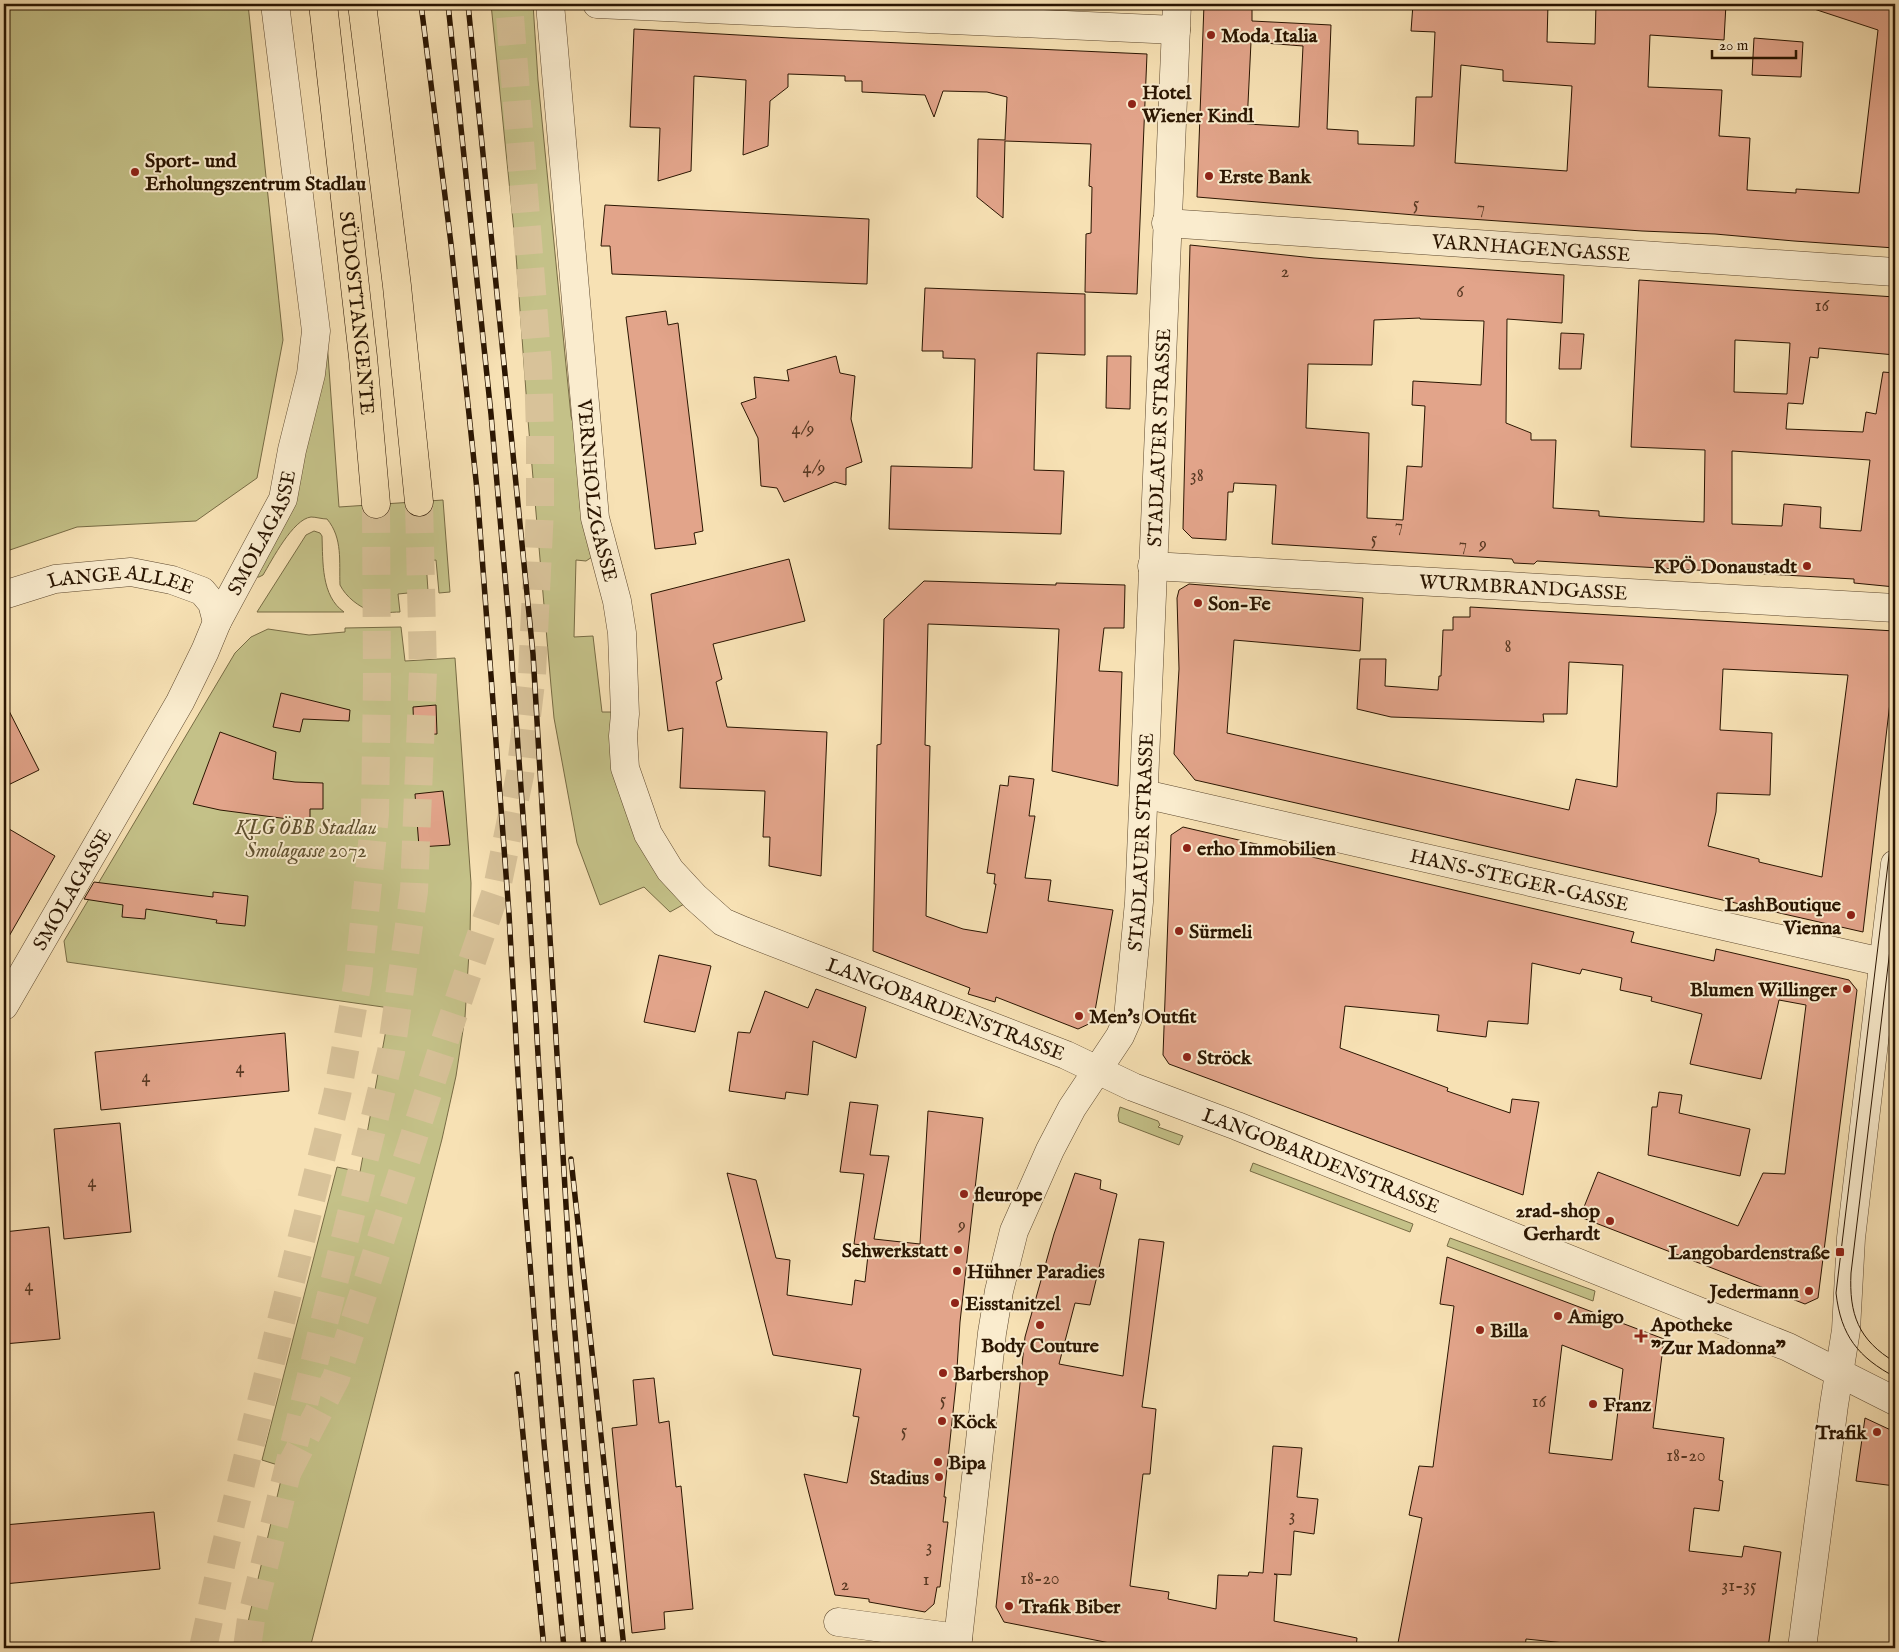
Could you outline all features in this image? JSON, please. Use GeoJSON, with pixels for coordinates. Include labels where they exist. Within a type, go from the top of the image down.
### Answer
{"type":"FeatureCollection","features":[{"type":"Feature","properties":{"kind":"highway","name":"SÜDOSTTANGENTE"},"geometry":{"type":"LineString","coordinates":[[323,4],[363,357],[376,504]]}},
{"type":"Feature","properties":{"kind":"highway","name":"SÜDOSTTANGENTE"},"geometry":{"type":"LineString","coordinates":[[362,4],[397,286],[419,502]]}},
{"type":"Feature","properties":{"kind":"street","name":"SMOLAGASSE"},"geometry":{"type":"LineString","coordinates":[[4,1006],[180,702],[217,622],[283,499],[292,450],[311,374],[316,331],[276,4]]}},
{"type":"Feature","properties":{"kind":"street","name":"VERNHOLZGASSE"},"geometry":{"type":"LineString","coordinates":[[550,4],[595,518],[618,601],[622,633],[625,768],[648,834],[670,870],[696,898],[723,922],[744,930]]}},
{"type":"Feature","properties":{"kind":"street"},"geometry":{"type":"LineString","coordinates":[[597,4],[1176,17]]}},
{"type":"Feature","properties":{"kind":"street","name":"STADLAUER STRASSE"},"geometry":{"type":"LineString","coordinates":[[957,1643],[992,1333],[1014,1232],[1050,1150],[1072,1108],[1099,1070],[1120,1036],[1128,1018],[1139,902],[1176,17]]}},
{"type":"Feature","properties":{"kind":"street","name":"VARNHAGENGASSE"},"geometry":{"type":"LineString","coordinates":[[1166,223],[1895,272]]}},
{"type":"Feature","properties":{"kind":"street","name":"WURMBRANDGASSE"},"geometry":{"type":"LineString","coordinates":[[1152,566],[1895,608]]}},
{"type":"Feature","properties":{"kind":"street","name":"LANGE ALLEE"},"geometry":{"type":"LineString","coordinates":[[4,595],[55,579],[131,572],[172,580],[202,591],[212,604],[217,622]]}},
{"type":"Feature","properties":{"kind":"street","name":"HANS-STEGER-GASSE"},"geometry":{"type":"LineString","coordinates":[[1144,794],[1889,964]]}},
{"type":"Feature","properties":{"kind":"street"},"geometry":{"type":"LineString","coordinates":[[1802,1648],[1846,1330],[1851,1238],[1889,964],[1895,864]]}},
{"type":"Feature","properties":{"kind":"street","name":"LANGOBARDENSTRASSE"},"geometry":{"type":"LineString","coordinates":[[744,930],[963,1014],[1099,1070],[1133,1088],[1237,1126],[1788,1347],[1895,1401]]}},
{"type":"Feature","properties":{"kind":"street"},"geometry":{"type":"LineString","coordinates":[[838,1622],[957,1643]]}},
{"type":"Feature","properties":{"kind":"green space","name":"Sport- und Erholungszentrum Stadlau"},"geometry":{"type":"Polygon","coordinates":[[[4,4],[248,4],[283,340],[257,478],[196,521],[77,527],[4,552],[4,4]]]}},
{"type":"Feature","properties":{"kind":"green space"},"geometry":{"type":"Polygon","coordinates":[[[491,4],[533,4],[538,80],[571,416],[579,445],[592,557],[586,561],[576,560],[574,637],[593,636],[602,712],[613,712],[686,903],[670,912],[644,887],[600,905],[577,843],[554,718],[528,420],[515,241],[491,4]]]}},
{"type":"Feature","properties":{"kind":"green space"},"geometry":{"type":"Polygon","coordinates":[[[327,341],[339,507],[443,500],[450,592],[439,593],[436,560],[426,561],[428,591],[398,594],[400,612],[381,613],[371,611],[362,607],[346,594],[340,585],[340,559],[336,534],[327,519],[311,517],[304,519],[290,532],[263,575],[255,577],[327,341]]]}},
{"type":"Feature","properties":{"kind":"green space"},"geometry":{"type":"Polygon","coordinates":[[[314,531],[322,536],[323,567],[327,588],[336,605],[344,612],[257,612],[306,535],[314,531]]]}},
{"type":"Feature","properties":{"kind":"green space","name":"KLG ÖBB Stadlau Smolagasse 2072"},"geometry":{"type":"Polygon","coordinates":[[[401,627],[405,661],[455,658],[471,883],[465,1017],[456,1076],[442,1139],[310,1648],[242,1648],[284,1467],[262,1460],[337,1167],[360,1172],[390,1008],[67,962],[64,941],[235,653],[251,637],[268,629],[309,635],[345,632],[345,628],[401,627]]]}},
{"type":"Feature","properties":{"kind":"green space"},"geometry":{"type":"Polygon","coordinates":[[[1120,1107],[1158,1121],[1160,1125],[1158,1127],[1183,1136],[1179,1145],[1119,1122],[1120,1107]]]}},
{"type":"Feature","properties":{"kind":"green space"},"geometry":{"type":"Polygon","coordinates":[[[1253,1163],[1413,1224],[1410,1232],[1250,1171],[1253,1163]]]}},
{"type":"Feature","properties":{"kind":"green space"},"geometry":{"type":"Polygon","coordinates":[[[1450,1238],[1595,1291],[1593,1301],[1447,1246],[1450,1238]]]}},
{"type":"Feature","properties":{"kind":"building"},"geometry":{"type":"Polygon","coordinates":[[[1204,4],[1252,4],[1252,21],[1331,25],[1327,129],[1358,131],[1358,144],[1414,146],[1416,97],[1432,97],[1435,32],[1411,31],[1413,4],[1548,4],[1547,42],[1595,44],[1596,4],[1726,4],[1724,40],[1650,35],[1648,87],[1722,90],[1719,136],[1750,138],[1747,190],[1796,193],[1796,189],[1859,193],[1878,30],[1811,8],[1811,4],[1895,4],[1895,248],[1715,234],[1642,231],[1427,216],[1197,197],[1204,4]],[[1251,42],[1247,124],[1299,127],[1303,46],[1251,42]],[[1461,65],[1455,163],[1567,171],[1572,86],[1503,81],[1503,70],[1461,65]]]}},
{"type":"Feature","properties":{"kind":"building"},"geometry":{"type":"Polygon","coordinates":[[[634,29],[1147,54],[1137,294],[1085,292],[1086,234],[1091,233],[1092,187],[1089,186],[1091,144],[1005,141],[1003,218],[977,197],[978,139],[1005,140],[1007,97],[987,92],[943,91],[934,117],[925,95],[862,92],[862,81],[845,81],[845,76],[788,74],[788,87],[770,101],[768,146],[743,155],[746,80],[694,76],[691,171],[658,181],[660,128],[630,127],[634,29]]]}},
{"type":"Feature","properties":{"kind":"building"},"geometry":{"type":"Polygon","coordinates":[[[1754,38],[1803,42],[1801,77],[1752,75],[1754,38]]]}},
{"type":"Feature","properties":{"kind":"building"},"geometry":{"type":"Polygon","coordinates":[[[605,205],[869,219],[867,284],[612,274],[610,246],[601,246],[605,205]]]}},
{"type":"Feature","properties":{"kind":"building"},"geometry":{"type":"Polygon","coordinates":[[[1190,245],[1314,258],[1564,275],[1562,323],[1507,319],[1506,423],[1531,433],[1531,440],[1556,440],[1553,508],[1599,511],[1599,516],[1704,522],[1705,450],[1631,447],[1639,280],[1895,297],[1895,355],[1819,348],[1818,358],[1810,357],[1803,404],[1788,403],[1786,429],[1863,432],[1866,412],[1876,414],[1883,372],[1895,373],[1895,587],[1854,583],[1854,579],[1537,561],[1534,564],[1514,563],[1512,559],[1272,544],[1276,485],[1234,483],[1233,492],[1228,492],[1226,540],[1192,538],[1183,529],[1190,245]],[[1420,318],[1374,320],[1372,365],[1308,364],[1306,428],[1369,433],[1367,518],[1403,520],[1407,466],[1422,467],[1425,406],[1412,405],[1413,381],[1481,385],[1484,321],[1420,318]],[[1735,340],[1734,392],[1787,394],[1790,343],[1735,340]],[[1732,451],[1732,524],[1782,526],[1784,504],[1821,507],[1820,528],[1861,531],[1870,460],[1732,451]]]}},
{"type":"Feature","properties":{"kind":"building"},"geometry":{"type":"Polygon","coordinates":[[[925,288],[1085,294],[1085,355],[1037,353],[1034,470],[1064,471],[1061,534],[889,529],[891,466],[972,468],[975,359],[943,358],[943,351],[922,351],[925,288]]]}},
{"type":"Feature","properties":{"kind":"building"},"geometry":{"type":"Polygon","coordinates":[[[666,311],[668,325],[678,323],[703,531],[694,533],[696,544],[655,549],[626,317],[666,311]]]}},
{"type":"Feature","properties":{"kind":"building"},"geometry":{"type":"Polygon","coordinates":[[[1561,333],[1584,334],[1581,369],[1559,369],[1561,333]]]}},
{"type":"Feature","properties":{"kind":"building"},"geometry":{"type":"Polygon","coordinates":[[[836,356],[840,373],[855,376],[851,419],[862,462],[846,468],[846,485],[835,482],[784,502],[777,488],[761,486],[758,438],[741,403],[756,398],[754,377],[789,381],[787,370],[836,356]]]}},
{"type":"Feature","properties":{"kind":"building"},"geometry":{"type":"Polygon","coordinates":[[[1107,356],[1131,356],[1130,409],[1106,408],[1107,356]]]}},
{"type":"Feature","properties":{"kind":"building"},"geometry":{"type":"Polygon","coordinates":[[[789,559],[805,621],[713,644],[722,679],[716,682],[727,727],[827,732],[821,876],[769,866],[770,837],[763,837],[765,791],[680,788],[683,728],[668,731],[651,594],[789,559]]]}},
{"type":"Feature","properties":{"kind":"building"},"geometry":{"type":"Polygon","coordinates":[[[924,581],[1125,585],[1124,628],[1104,628],[1099,671],[1122,672],[1118,786],[1052,771],[1059,629],[928,624],[925,745],[930,746],[926,916],[963,929],[987,933],[996,884],[994,884],[995,874],[987,873],[1000,785],[1008,786],[1009,776],[1034,779],[1029,816],[1035,816],[1025,878],[1051,880],[1048,901],[1113,910],[1093,1022],[1078,1029],[996,997],[995,1002],[968,994],[970,988],[873,951],[877,745],[881,744],[884,619],[924,581]]]}},
{"type":"Feature","properties":{"kind":"building"},"geometry":{"type":"Polygon","coordinates":[[[1189,584],[1363,598],[1360,651],[1234,640],[1227,733],[1569,810],[1576,779],[1617,787],[1623,665],[1569,662],[1567,714],[1543,714],[1544,722],[1391,717],[1357,709],[1360,659],[1386,659],[1385,686],[1438,690],[1439,676],[1441,676],[1443,630],[1453,630],[1453,617],[1470,617],[1470,607],[1895,631],[1895,660],[1863,932],[1195,780],[1174,754],[1179,669],[1177,598],[1179,590],[1189,584]],[[1723,669],[1720,730],[1772,733],[1770,795],[1717,793],[1716,812],[1708,846],[1759,859],[1759,862],[1822,877],[1848,675],[1723,669]]]}},
{"type":"Feature","properties":{"kind":"building"},"geometry":{"type":"Polygon","coordinates":[[[281,693],[350,710],[349,721],[303,719],[300,732],[273,727],[281,693]]]}},
{"type":"Feature","properties":{"kind":"building"},"geometry":{"type":"Polygon","coordinates":[[[4,701],[39,770],[4,787],[4,701]]]}},
{"type":"Feature","properties":{"kind":"building"},"geometry":{"type":"Polygon","coordinates":[[[436,705],[437,734],[414,735],[413,707],[436,705]]]}},
{"type":"Feature","properties":{"kind":"building"},"geometry":{"type":"Polygon","coordinates":[[[220,732],[276,752],[273,779],[323,783],[323,809],[310,809],[310,819],[296,820],[220,810],[193,804],[220,732]]]}},
{"type":"Feature","properties":{"kind":"building"},"geometry":{"type":"Polygon","coordinates":[[[443,791],[450,845],[419,847],[415,794],[443,791]]]}},
{"type":"Feature","properties":{"kind":"building"},"geometry":{"type":"Polygon","coordinates":[[[4,826],[55,856],[4,945],[4,826]]]}},
{"type":"Feature","properties":{"kind":"building"},"geometry":{"type":"Polygon","coordinates":[[[1183,827],[1634,932],[1631,942],[1714,961],[1716,949],[1849,980],[1857,990],[1818,1298],[1805,1304],[1580,1217],[1598,1172],[1738,1226],[1763,1173],[1785,1174],[1806,1005],[1779,1000],[1761,1079],[1690,1064],[1702,1014],[1651,1001],[1652,997],[1620,990],[1622,978],[1582,969],[1580,974],[1532,963],[1528,1024],[1488,1021],[1486,1037],[1437,1031],[1439,1015],[1345,1006],[1340,1048],[1448,1088],[1447,1091],[1510,1113],[1512,1099],[1539,1102],[1523,1195],[1169,1064],[1163,1055],[1171,835],[1183,827]]]}},
{"type":"Feature","properties":{"kind":"building"},"geometry":{"type":"Polygon","coordinates":[[[94,882],[213,897],[213,892],[248,896],[245,926],[216,923],[217,920],[146,909],[145,919],[122,917],[123,905],[84,899],[94,882]]]}},
{"type":"Feature","properties":{"kind":"building"},"geometry":{"type":"Polygon","coordinates":[[[659,955],[711,966],[695,1032],[644,1022],[659,955]]]}},
{"type":"Feature","properties":{"kind":"building"},"geometry":{"type":"Polygon","coordinates":[[[816,989],[866,1007],[856,1058],[813,1041],[808,1095],[786,1092],[785,1099],[729,1091],[738,1032],[750,1033],[765,991],[808,1008],[816,989]]]}},
{"type":"Feature","properties":{"kind":"building"},"geometry":{"type":"Polygon","coordinates":[[[285,1033],[289,1091],[101,1110],[95,1052],[285,1033]]]}},
{"type":"Feature","properties":{"kind":"building"},"geometry":{"type":"Polygon","coordinates":[[[1659,1092],[1682,1095],[1679,1113],[1750,1129],[1740,1176],[1648,1155],[1652,1107],[1657,1107],[1659,1092]]]}},
{"type":"Feature","properties":{"kind":"building"},"geometry":{"type":"Polygon","coordinates":[[[850,1102],[878,1105],[870,1155],[889,1156],[874,1239],[920,1244],[928,1111],[983,1118],[960,1322],[956,1384],[944,1497],[946,1497],[943,1522],[948,1522],[940,1587],[937,1587],[934,1604],[925,1612],[869,1602],[869,1599],[835,1595],[804,1474],[847,1483],[859,1417],[853,1416],[861,1369],[773,1355],[727,1173],[756,1180],[776,1258],[790,1260],[787,1295],[852,1305],[855,1280],[865,1282],[869,1246],[854,1244],[864,1174],[840,1172],[850,1102]]]}},
{"type":"Feature","properties":{"kind":"building"},"geometry":{"type":"Polygon","coordinates":[[[120,1123],[131,1232],[64,1239],[54,1129],[120,1123]]]}},
{"type":"Feature","properties":{"kind":"building"},"geometry":{"type":"Polygon","coordinates":[[[1075,1173],[1101,1180],[1100,1189],[1117,1194],[1090,1305],[1075,1303],[1059,1364],[1123,1376],[1139,1239],[1164,1242],[1142,1407],[1156,1409],[1150,1474],[1143,1474],[1130,1586],[1169,1592],[1168,1599],[1216,1609],[1218,1575],[1248,1576],[1249,1572],[1263,1573],[1273,1446],[1302,1448],[1297,1497],[1318,1499],[1314,1534],[1294,1531],[1291,1575],[1274,1574],[1277,1575],[1274,1621],[1357,1638],[1356,1648],[1135,1648],[1004,1622],[996,1607],[1025,1337],[1054,1234],[1075,1173]]]}},
{"type":"Feature","properties":{"kind":"building"},"geometry":{"type":"Polygon","coordinates":[[[49,1227],[60,1339],[4,1344],[4,1232],[49,1227]]]}},
{"type":"Feature","properties":{"kind":"building"},"geometry":{"type":"Polygon","coordinates":[[[1447,1257],[1664,1339],[1653,1428],[1724,1438],[1719,1480],[1723,1481],[1719,1511],[1694,1508],[1689,1551],[1742,1557],[1744,1546],[1781,1552],[1768,1648],[1697,1648],[1654,1643],[1654,1648],[1595,1648],[1595,1646],[1526,1639],[1525,1648],[1397,1648],[1422,1518],[1409,1515],[1419,1466],[1433,1467],[1454,1306],[1440,1304],[1447,1257]],[[1562,1345],[1549,1453],[1612,1460],[1623,1369],[1562,1345]]]}},
{"type":"Feature","properties":{"kind":"building"},"geometry":{"type":"Polygon","coordinates":[[[654,1378],[659,1423],[669,1421],[676,1487],[681,1486],[693,1609],[664,1612],[665,1629],[632,1633],[612,1428],[637,1425],[633,1380],[654,1378]]]}},
{"type":"Feature","properties":{"kind":"building"},"geometry":{"type":"Polygon","coordinates":[[[1865,1418],[1895,1432],[1895,1486],[1856,1481],[1865,1418]]]}},
{"type":"Feature","properties":{"kind":"building"},"geometry":{"type":"Polygon","coordinates":[[[154,1512],[160,1569],[4,1584],[4,1525],[154,1512]]]}},
{"type":"Feature","properties":{"kind":"tunnel"},"geometry":{"type":"LineString","coordinates":[[287,1473],[336,1378],[448,1031],[497,888],[520,775],[532,674],[540,509],[540,432],[538,367],[509,4]]}},
{"type":"Feature","properties":{"kind":"tunnel"},"geometry":{"type":"LineString","coordinates":[[247,1648],[251,1619],[391,1052],[414,891],[423,671],[419,502]]}},
{"type":"Feature","properties":{"kind":"tunnel"},"geometry":{"type":"LineString","coordinates":[[203,1648],[223,1556],[337,1095],[358,980],[375,815],[377,681],[376,504]]}},
{"type":"Feature","properties":{"kind":"tram line"},"geometry":{"type":"LineString","coordinates":[[1895,806],[1836,1293],[1842,1321],[1854,1344],[1861,1353],[1895,1377]]}},
{"type":"Feature","properties":{"kind":"tram line"},"geometry":{"type":"LineString","coordinates":[[1895,908],[1851,1273],[1852,1301],[1858,1325],[1872,1345],[1895,1362]]}},
{"type":"Feature","properties":{"kind":"railway"},"geometry":{"type":"LineString","coordinates":[[421,4],[451,244],[477,490],[509,914],[525,1199],[544,1443],[564,1648]]}},
{"type":"Feature","properties":{"kind":"railway"},"geometry":{"type":"LineString","coordinates":[[448,4],[491,414],[509,622],[528,885],[554,1325],[584,1648]]}},
{"type":"Feature","properties":{"kind":"railway"},"geometry":{"type":"LineString","coordinates":[[468,4],[533,654],[570,1272],[587,1480],[604,1648]]}},
{"type":"Feature","properties":{"kind":"railway"},"geometry":{"type":"LineString","coordinates":[[571,1159],[624,1648]]}},
{"type":"Feature","properties":{"kind":"railway"},"geometry":{"type":"LineString","coordinates":[[517,1374],[544,1648]]}},
{"type":"Feature","properties":{"kind":"place","name":"Moda Italia"},"geometry":{"type":"Point","coordinates":[1211,35]}},
{"type":"Feature","properties":{"kind":"place","name":"Hotel Wiener Kindl"},"geometry":{"type":"Point","coordinates":[1132,104]}},
{"type":"Feature","properties":{"kind":"place","name":"Sport- und Erholungszentrum Stadlau"},"geometry":{"type":"Point","coordinates":[135,172]}},
{"type":"Feature","properties":{"kind":"place","name":"Erste Bank"},"geometry":{"type":"Point","coordinates":[1209,176]}},
{"type":"Feature","properties":{"kind":"place","name":"KPÖ Donaustadt"},"geometry":{"type":"Point","coordinates":[1807,566]}},
{"type":"Feature","properties":{"kind":"place","name":"Son-Fe"},"geometry":{"type":"Point","coordinates":[1198,603]}},
{"type":"Feature","properties":{"kind":"place","name":"erho Immobilien"},"geometry":{"type":"Point","coordinates":[1187,848]}},
{"type":"Feature","properties":{"kind":"place","name":"LashBoutique Vienna"},"geometry":{"type":"Point","coordinates":[1851,915]}},
{"type":"Feature","properties":{"kind":"place","name":"Sürmeli"},"geometry":{"type":"Point","coordinates":[1179,931]}},
{"type":"Feature","properties":{"kind":"place","name":"Blumen Willinger"},"geometry":{"type":"Point","coordinates":[1847,989]}},
{"type":"Feature","properties":{"kind":"place","name":"Men's Outfit"},"geometry":{"type":"Point","coordinates":[1079,1016]}},
{"type":"Feature","properties":{"kind":"place","name":"Ströck"},"geometry":{"type":"Point","coordinates":[1187,1057]}},
{"type":"Feature","properties":{"kind":"place","name":"fleurope"},"geometry":{"type":"Point","coordinates":[964,1194]}},
{"type":"Feature","properties":{"kind":"place","name":"2rad-shop Gerhardt"},"geometry":{"type":"Point","coordinates":[1610,1221]}},
{"type":"Feature","properties":{"kind":"place","name":"Sehwerkstatt"},"geometry":{"type":"Point","coordinates":[958,1250]}},
{"type":"Feature","properties":{"kind":"place","name":"Langobardenstraße"},"geometry":{"type":"Point","coordinates":[1840,1252]}},
{"type":"Feature","properties":{"kind":"place","name":"Hühner Paradies"},"geometry":{"type":"Point","coordinates":[957,1271]}},
{"type":"Feature","properties":{"kind":"place","name":"Jedermann"},"geometry":{"type":"Point","coordinates":[1809,1291]}},
{"type":"Feature","properties":{"kind":"place","name":"Eisstanitzel"},"geometry":{"type":"Point","coordinates":[955,1303]}},
{"type":"Feature","properties":{"kind":"place","name":"Amigo"},"geometry":{"type":"Point","coordinates":[1558,1316]}},
{"type":"Feature","properties":{"kind":"place","name":"Body Couture"},"geometry":{"type":"Point","coordinates":[1040,1325]}},
{"type":"Feature","properties":{"kind":"place","name":"Billa"},"geometry":{"type":"Point","coordinates":[1480,1330]}},
{"type":"Feature","properties":{"kind":"place","name":"Apotheke \"Zur Madonna\""},"geometry":{"type":"Point","coordinates":[1641,1336]}},
{"type":"Feature","properties":{"kind":"place","name":"Barbershop"},"geometry":{"type":"Point","coordinates":[943,1373]}},
{"type":"Feature","properties":{"kind":"place","name":"Franz"},"geometry":{"type":"Point","coordinates":[1593,1404]}},
{"type":"Feature","properties":{"kind":"place","name":"Köck"},"geometry":{"type":"Point","coordinates":[942,1421]}},
{"type":"Feature","properties":{"kind":"place","name":"Trafik"},"geometry":{"type":"Point","coordinates":[1877,1432]}},
{"type":"Feature","properties":{"kind":"place","name":"Bipa"},"geometry":{"type":"Point","coordinates":[938,1462]}},
{"type":"Feature","properties":{"kind":"place","name":"Stadius"},"geometry":{"type":"Point","coordinates":[939,1477]}},
{"type":"Feature","properties":{"kind":"place","name":"Trafik Biber"},"geometry":{"type":"Point","coordinates":[1009,1606]}}]}
